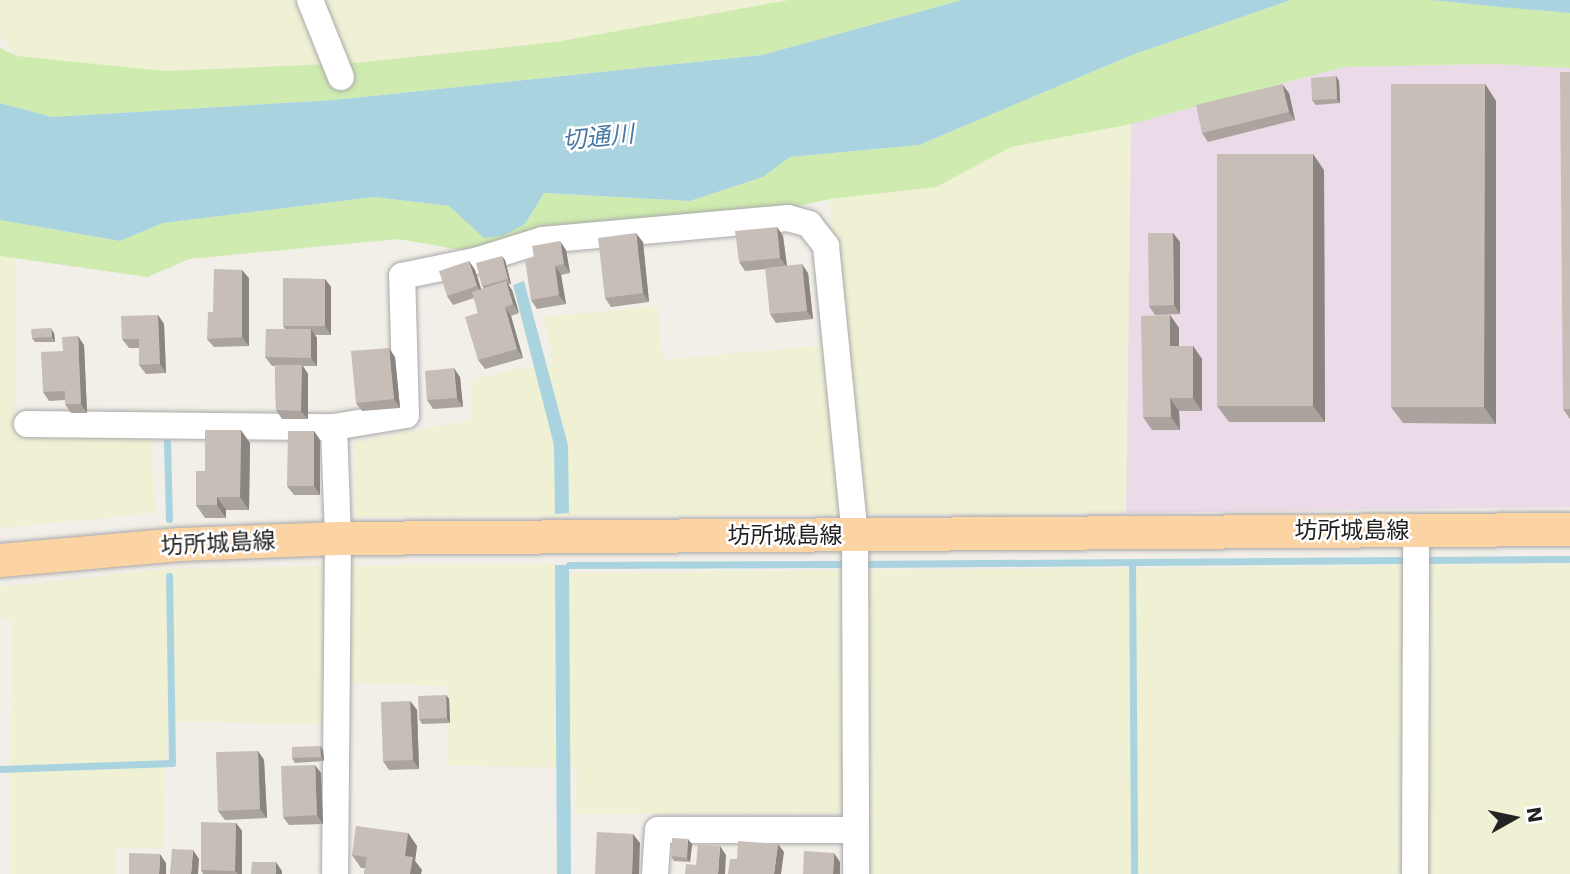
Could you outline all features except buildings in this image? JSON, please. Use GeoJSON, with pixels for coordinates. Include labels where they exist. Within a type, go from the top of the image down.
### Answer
{"type":"FeatureCollection","features":[{"type":"Feature","properties":{"kind":"main road","name":"坊所城島線"},"geometry":{"type":"LineString","coordinates":[[0,560],[179,544],[338,538],[1570,529]]}},
{"type":"Feature","properties":{"kind":"street"},"geometry":{"type":"LineString","coordinates":[[310,0],[341,77]]}},
{"type":"Feature","properties":{"kind":"street"},"geometry":{"type":"LineString","coordinates":[[27,424],[334,427],[406,415],[402,276],[479,260],[542,240],[788,218],[809,224],[826,246],[855,534],[856,874]]}},
{"type":"Feature","properties":{"kind":"street"},"geometry":{"type":"LineString","coordinates":[[334,427],[338,538],[335,874]]}},
{"type":"Feature","properties":{"kind":"street"},"geometry":{"type":"LineString","coordinates":[[1416,530],[1416,874]]}},
{"type":"Feature","properties":{"kind":"street"},"geometry":{"type":"LineString","coordinates":[[655,874],[658,830],[856,830]]}},
{"type":"Feature","properties":{"kind":"shaded area"},"geometry":{"type":"Polygon","coordinates":[[[1491,64],[1570,68],[1570,507],[1126,513],[1131,124],[1344,67],[1491,64]]]}},
{"type":"Feature","properties":{"kind":"green space"},"geometry":{"type":"Polygon","coordinates":[[[0,0],[789,0],[556,42],[354,63],[164,71],[16,56],[0,34],[0,0]]]}},
{"type":"Feature","properties":{"kind":"green space"},"geometry":{"type":"Polygon","coordinates":[[[789,0],[962,0],[762,55],[334,100],[52,117],[0,103],[0,48],[17,56],[164,71],[354,63],[556,42],[789,0]]]}},
{"type":"Feature","properties":{"kind":"green space"},"geometry":{"type":"Polygon","coordinates":[[[1291,0],[1431,0],[1570,13],[1570,68],[1491,64],[1344,67],[1131,124],[1011,147],[936,187],[830,199],[759,215],[468,251],[398,239],[189,259],[148,277],[0,256],[0,220],[120,241],[163,223],[374,197],[449,206],[484,238],[525,224],[544,193],[690,201],[763,177],[790,157],[919,145],[1132,55],[1291,0]]]}},
{"type":"Feature","properties":{"kind":"green space"},"geometry":{"type":"Polygon","coordinates":[[[1131,124],[1126,513],[355,517],[355,442],[471,420],[471,379],[553,362],[544,317],[657,306],[663,360],[839,344],[830,199],[935,187],[1011,147],[1131,124]]]}},
{"type":"Feature","properties":{"kind":"green space"},"geometry":{"type":"Polygon","coordinates":[[[0,256],[16,259],[14,432],[151,437],[155,513],[0,528],[0,256]]]}},
{"type":"Feature","properties":{"kind":"green space"},"geometry":{"type":"Polygon","coordinates":[[[551,563],[573,573],[1570,564],[1570,874],[865,874],[865,813],[576,814],[577,768],[447,765],[448,686],[323,682],[322,725],[167,721],[164,849],[116,848],[115,874],[10,874],[11,619],[0,619],[0,587],[175,568],[551,563]]]}},
{"type":"Feature","properties":{"kind":"water","name":"切通川"},"geometry":{"type":"Polygon","coordinates":[[[962,0],[1291,0],[1132,55],[919,145],[790,157],[763,177],[690,201],[544,193],[525,224],[502,236],[484,238],[449,206],[374,197],[163,223],[120,241],[0,220],[0,103],[52,117],[334,100],[762,55],[962,0]]]}},
{"type":"Feature","properties":{"kind":"water"},"geometry":{"type":"Polygon","coordinates":[[[1431,0],[1570,0],[1570,13],[1501,7],[1431,0]]]}},
{"type":"Feature","properties":{"kind":"water"},"geometry":{"type":"Polygon","coordinates":[[[524,281],[568,445],[569,513],[555,514],[554,445],[513,285],[524,281]]]}},
{"type":"Feature","properties":{"kind":"water"},"geometry":{"type":"Polygon","coordinates":[[[555,565],[569,565],[571,874],[557,874],[555,565]]]}},
{"type":"Feature","properties":{"kind":"waterway"},"geometry":{"type":"LineString","coordinates":[[167,442],[169,519]]}},
{"type":"Feature","properties":{"kind":"waterway"},"geometry":{"type":"LineString","coordinates":[[1426,560],[1570,559]]}},
{"type":"Feature","properties":{"kind":"waterway"},"geometry":{"type":"LineString","coordinates":[[866,564],[1402,560]]}},
{"type":"Feature","properties":{"kind":"waterway"},"geometry":{"type":"LineString","coordinates":[[1132,562],[1134,874]]}},
{"type":"Feature","properties":{"kind":"waterway"},"geometry":{"type":"LineString","coordinates":[[569,565],[841,564]]}},
{"type":"Feature","properties":{"kind":"waterway"},"geometry":{"type":"LineString","coordinates":[[0,769],[172,763],[169,576]]}}]}
